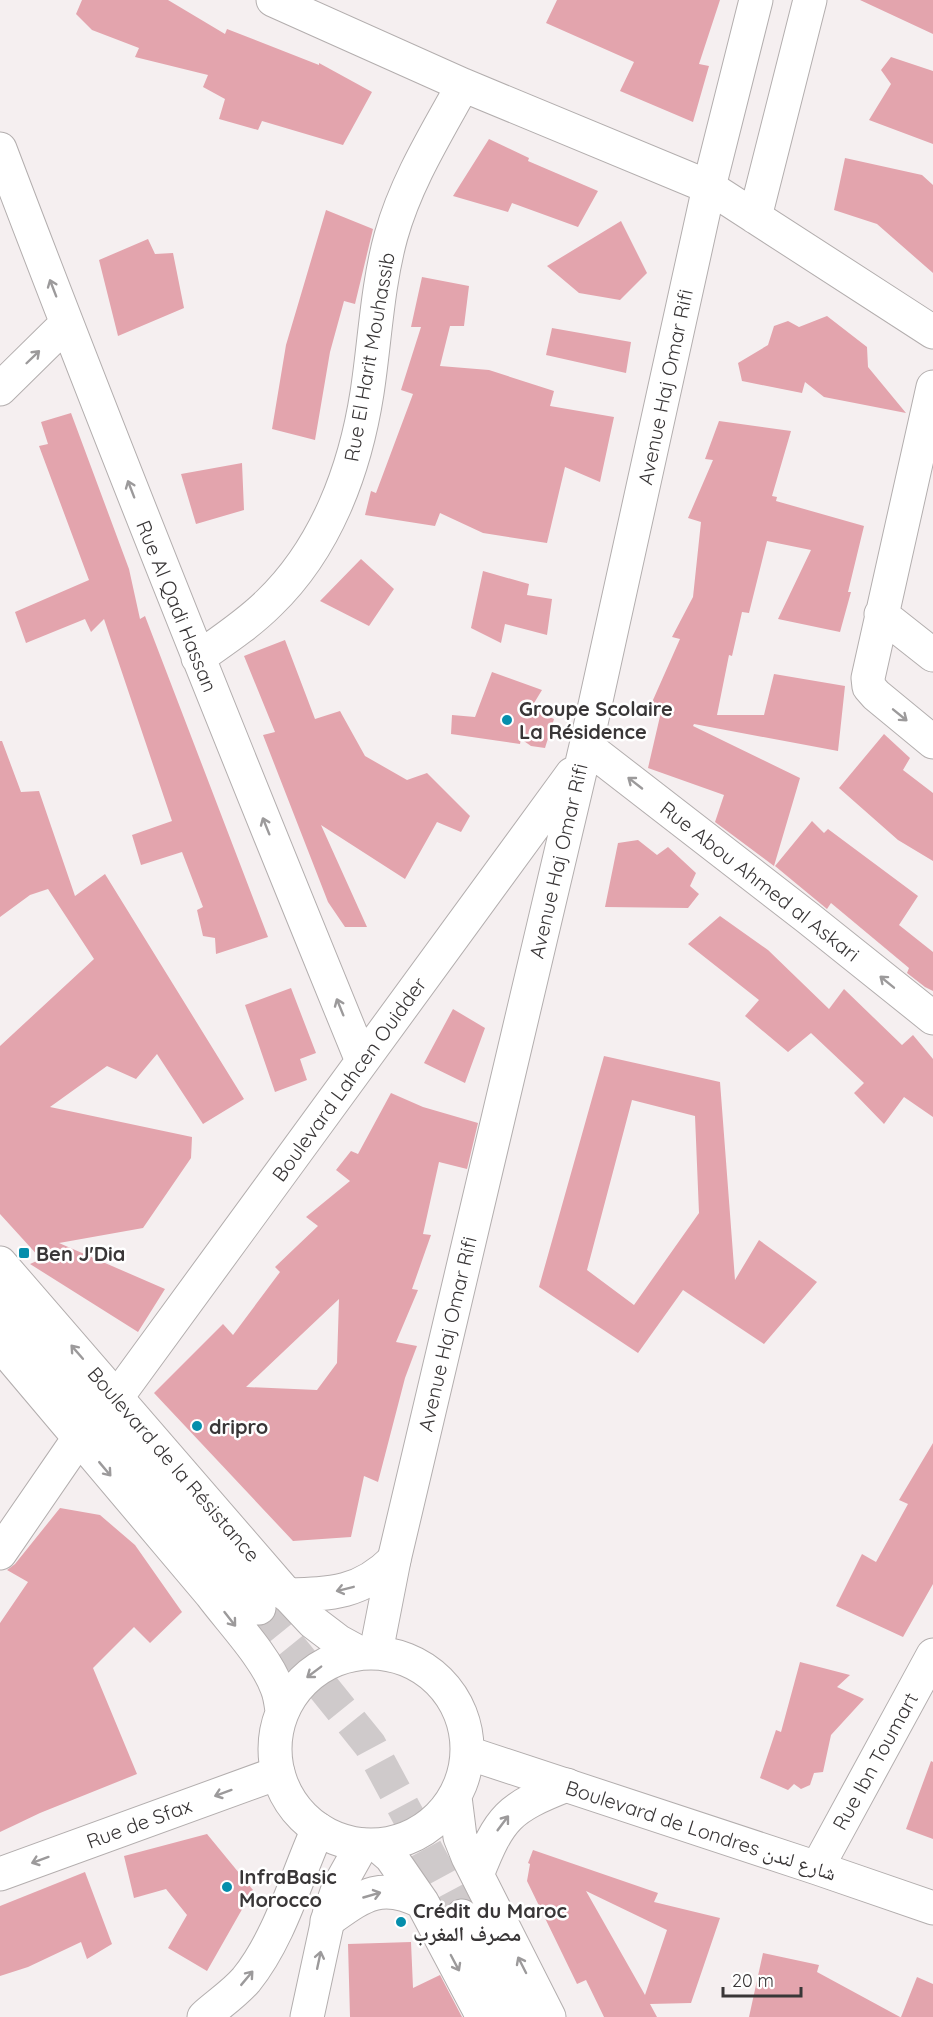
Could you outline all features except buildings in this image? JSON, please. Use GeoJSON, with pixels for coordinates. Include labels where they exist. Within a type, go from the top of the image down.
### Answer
{"type":"FeatureCollection","features":[{"type":"Feature","properties":{"kind":"street"},"geometry":{"type":"LineString","coordinates":[[273,0],[464,85],[709,187],[933,332]]}},
{"type":"Feature","properties":{"kind":"street","name":"Avenue Haj Omar Rifi"},"geometry":{"type":"LineString","coordinates":[[368,1652],[394,1560],[584,753],[709,187],[756,0]]}},
{"type":"Feature","properties":{"kind":"street"},"geometry":{"type":"LineString","coordinates":[[755,217],[810,0]]}},
{"type":"Feature","properties":{"kind":"street","name":"Rue El Harit Mouhassib"},"geometry":{"type":"LineString","coordinates":[[198,658],[256,614],[287,585],[314,545],[341,493],[358,439],[383,276],[399,208],[419,165],[464,85]]}},
{"type":"Feature","properties":{"kind":"street","name":"Rue Al Qadi Hassan"},"geometry":{"type":"LineString","coordinates":[[0,149],[66,324],[198,658],[362,1061]]}},
{"type":"Feature","properties":{"kind":"street"},"geometry":{"type":"LineString","coordinates":[[0,389],[66,324]]}},
{"type":"Feature","properties":{"kind":"street"},"geometry":{"type":"LineString","coordinates":[[933,387],[868,678],[869,687],[876,695],[933,742]]}},
{"type":"Feature","properties":{"kind":"street"},"geometry":{"type":"LineString","coordinates":[[881,614],[933,655]]}},
{"type":"Feature","properties":{"kind":"street","name":"Rue Abou Ahmed al Askari"},"geometry":{"type":"LineString","coordinates":[[584,753],[808,918],[933,1018]]}},
{"type":"Feature","properties":{"kind":"street","name":"Boulevard Lahcen Ouidder"},"geometry":{"type":"LineString","coordinates":[[117,1397],[584,753]]}},
{"type":"Feature","properties":{"kind":"street","name":"Boulevard de la Résistance"},"geometry":{"type":"LineString","coordinates":[[0,1263],[117,1397],[273,1601],[313,1622],[338,1641],[368,1652]]}},
{"type":"Feature","properties":{"kind":"street"},"geometry":{"type":"LineString","coordinates":[[0,1303],[273,1601],[340,1592],[355,1587],[379,1575],[394,1560]]}},
{"type":"Feature","properties":{"kind":"street"},"geometry":{"type":"LineString","coordinates":[[0,1344],[211,1594],[264,1663],[277,1688],[282,1711]]}},
{"type":"Feature","properties":{"kind":"street"},"geometry":{"type":"LineString","coordinates":[[0,1553],[79,1438]]}},
{"type":"Feature","properties":{"kind":"street"},"geometry":{"type":"LineString","coordinates":[[307,2017],[327,1921],[339,1886],[369,1845],[399,1841],[421,1832],[434,1822],[455,1797],[465,1770],[468,1753],[463,1721],[457,1705],[437,1678],[408,1660],[392,1654],[368,1652],[345,1655],[318,1667],[297,1687],[282,1711],[275,1738],[278,1773],[293,1805],[318,1829],[334,1838],[369,1845],[391,1857],[422,1902],[483,2017]]}},
{"type":"Feature","properties":{"kind":"street","name":"Rue Ibn Toumart"},"geometry":{"type":"LineString","coordinates":[[817,1868],[933,1654]]}},
{"type":"Feature","properties":{"kind":"street","name":"Boulevard de Londres شارع لندن"},"geometry":{"type":"LineString","coordinates":[[468,1753],[933,1908]]}},
{"type":"Feature","properties":{"kind":"street","name":"Rue de Sfax"},"geometry":{"type":"LineString","coordinates":[[0,1874],[278,1773]]}},
{"type":"Feature","properties":{"kind":"street"},"geometry":{"type":"LineString","coordinates":[[477,1875],[488,1846],[509,1814],[531,1800],[567,1785]]}},
{"type":"Feature","properties":{"kind":"street"},"geometry":{"type":"LineString","coordinates":[[455,1797],[460,1837],[549,2017]]}},
{"type":"Feature","properties":{"kind":"street"},"geometry":{"type":"LineString","coordinates":[[204,2017],[244,1982],[261,1959],[318,1829]]}},
{"type":"Feature","properties":{"kind":"street"},"geometry":{"type":"LineString","coordinates":[[327,1921],[362,1898],[377,1893],[392,1891],[405,1893],[422,1902]]}},
{"type":"Feature","properties":{"kind":"street"},"geometry":{"type":"LineString","coordinates":[[462,1916],[516,2017]]}},
{"type":"Feature","properties":{"kind":"tunnel"},"geometry":{"type":"LineString","coordinates":[[259,1608],[370,1745],[462,1916]]}},
{"type":"Feature","properties":{"kind":"place","name":"Groupe Scolaire La Résidence"},"geometry":{"type":"Point","coordinates":[507,720]}},
{"type":"Feature","properties":{"kind":"place","name":"Ben J'Dia"},"geometry":{"type":"Point","coordinates":[24,1253]}},
{"type":"Feature","properties":{"kind":"place","name":"dripro"},"geometry":{"type":"Point","coordinates":[197,1426]}},
{"type":"Feature","properties":{"kind":"place","name":"InfraBasic Morocco"},"geometry":{"type":"Point","coordinates":[227,1887]}},
{"type":"Feature","properties":{"kind":"place","name":"Crédit du Maroc مصرف المغرب"},"geometry":{"type":"Point","coordinates":[401,1922]}}]}
